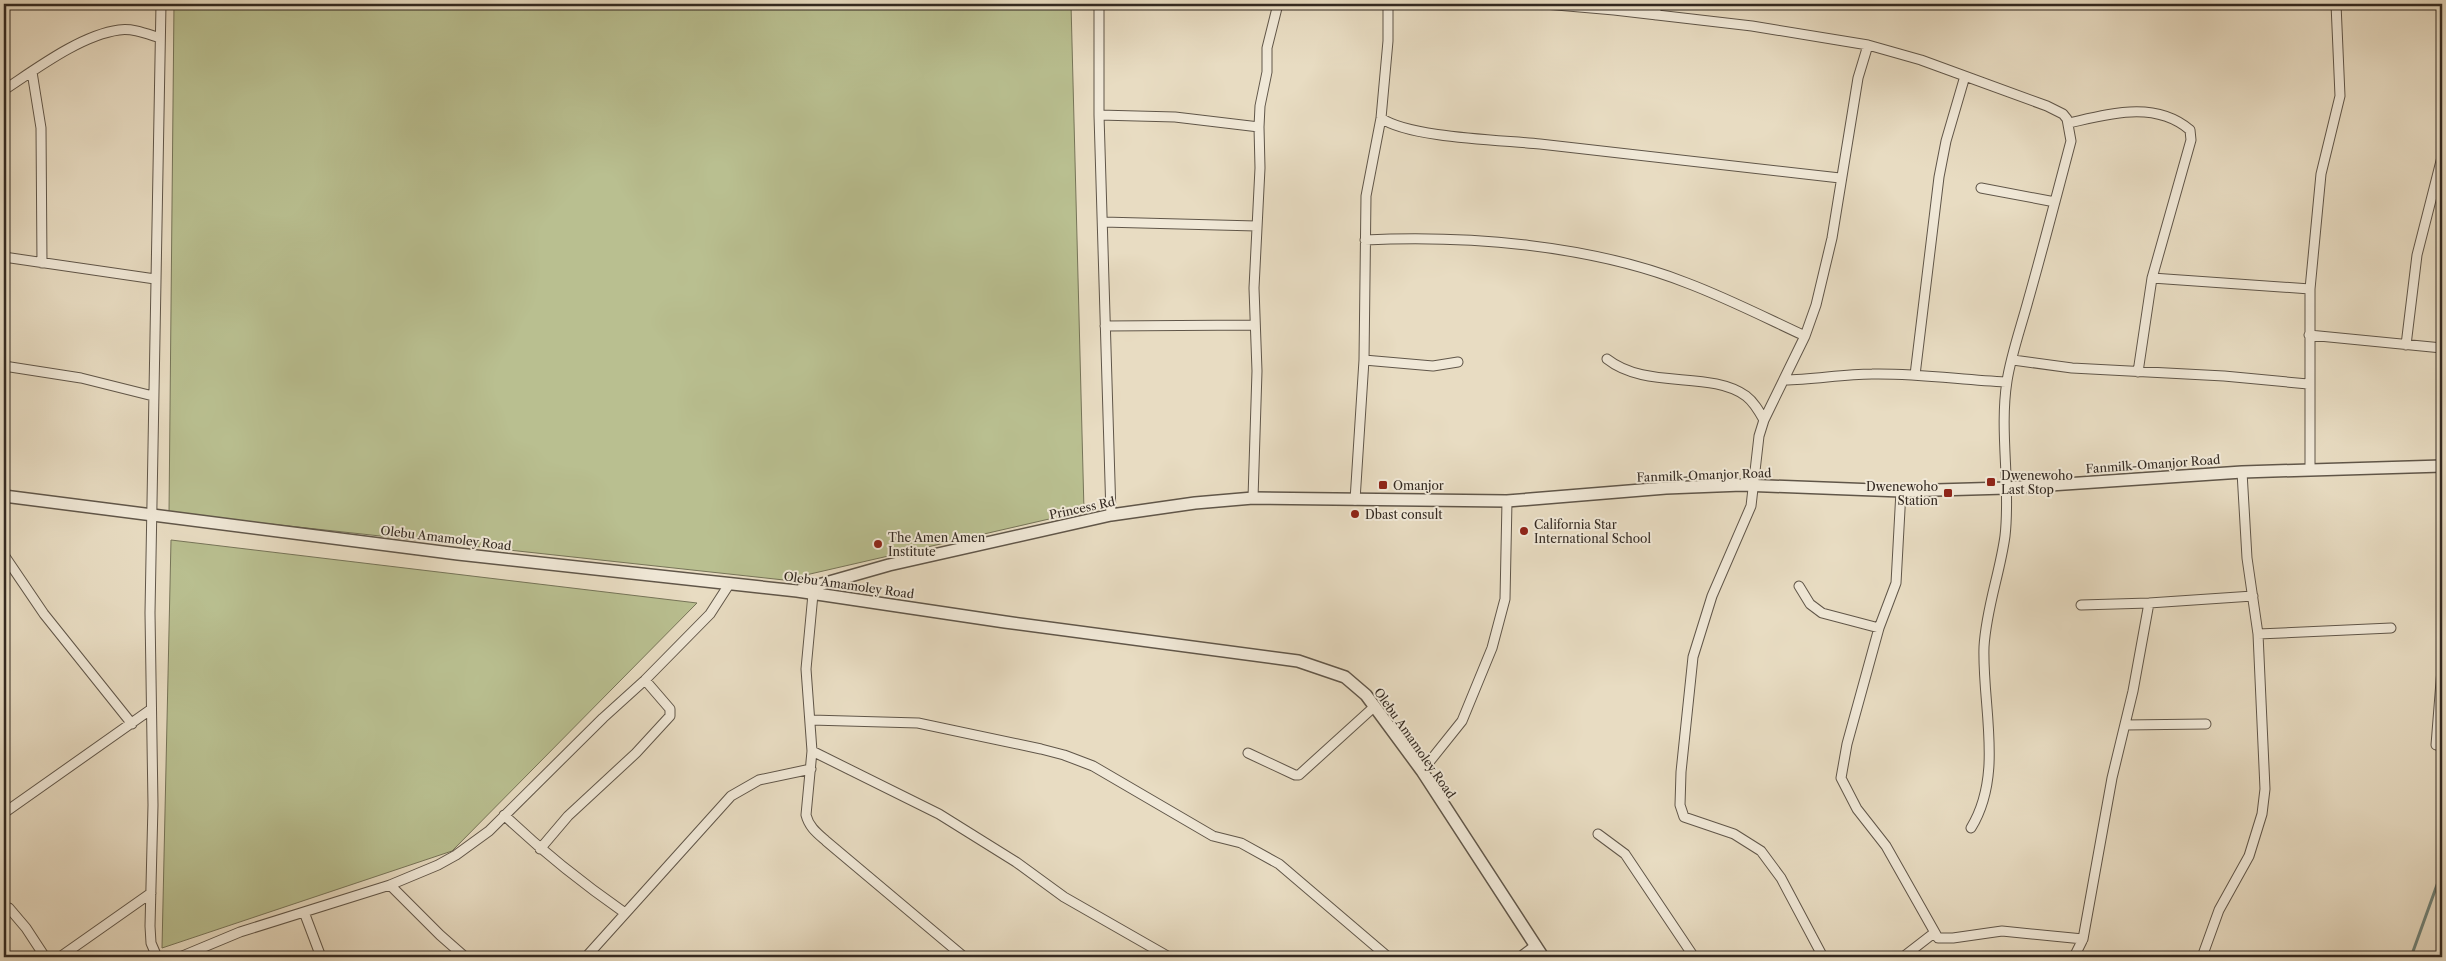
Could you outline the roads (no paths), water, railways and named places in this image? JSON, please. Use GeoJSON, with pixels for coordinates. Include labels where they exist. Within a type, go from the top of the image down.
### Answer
{"type":"FeatureCollection","features":[{"type":"Feature","properties":{"kind":"street"},"geometry":{"type":"LineString","coordinates":[[157,957],[151,943],[153,804],[150,710],[150,613],[161,4]]}},
{"type":"Feature","properties":{"kind":"street"},"geometry":{"type":"LineString","coordinates":[[1099,4],[1099,114],[1111,515]]}},
{"type":"Feature","properties":{"kind":"street"},"geometry":{"type":"LineString","coordinates":[[1253,498],[1257,371],[1255,325],[1256,226],[1260,168],[1260,106],[1267,72],[1267,48],[1278,4]]}},
{"type":"Feature","properties":{"kind":"street"},"geometry":{"type":"LineString","coordinates":[[1355,500],[1364,360],[1366,196],[1381,118],[1388,41],[1388,4]]}},
{"type":"Feature","properties":{"kind":"street"},"geometry":{"type":"LineString","coordinates":[[1545,4],[1656,15],[1824,36],[1868,45],[1965,76],[2047,106],[2063,114],[2069,123],[2071,141],[2006,382],[2005,535],[1997,583],[1987,618],[1984,646],[1984,694],[1989,766],[1985,799],[1980,814],[1971,828]]}},
{"type":"Feature","properties":{"kind":"street"},"geometry":{"type":"LineString","coordinates":[[1656,4],[1656,15]]}},
{"type":"Feature","properties":{"kind":"street"},"geometry":{"type":"LineString","coordinates":[[2310,470],[2308,384],[2310,289],[2321,174],[2340,96],[2336,4]]}},
{"type":"Feature","properties":{"kind":"street"},"geometry":{"type":"LineString","coordinates":[[2440,4],[2442,12]]}},
{"type":"Feature","properties":{"kind":"street"},"geometry":{"type":"LineString","coordinates":[[4,90],[76,46],[100,34],[130,30],[160,38]]}},
{"type":"Feature","properties":{"kind":"street"},"geometry":{"type":"LineString","coordinates":[[1823,957],[1781,878],[1761,851],[1734,834],[1684,817],[1680,805],[1685,723],[1693,657],[1712,596],[1745,521],[1755,486],[1759,436],[1764,420],[1805,336],[1816,305],[1832,238],[1840,178],[1858,78],[1868,45]]}},
{"type":"Feature","properties":{"kind":"street"},"geometry":{"type":"LineString","coordinates":[[32,72],[41,128],[42,263]]}},
{"type":"Feature","properties":{"kind":"street"},"geometry":{"type":"LineString","coordinates":[[1915,375],[1939,177],[1946,141],[1965,76]]}},
{"type":"Feature","properties":{"kind":"street"},"geometry":{"type":"LineString","coordinates":[[2069,123],[2137,110],[2162,116],[2183,124],[2190,130],[2191,140],[2152,278],[2138,372]]}},
{"type":"Feature","properties":{"kind":"street"},"geometry":{"type":"LineString","coordinates":[[1099,114],[1175,117],[1259,128]]}},
{"type":"Feature","properties":{"kind":"street"},"geometry":{"type":"LineString","coordinates":[[1381,118],[1397,127],[1464,137],[1702,161],[1840,178]]}},
{"type":"Feature","properties":{"kind":"street"},"geometry":{"type":"LineString","coordinates":[[2406,345],[2417,255],[2442,157]]}},
{"type":"Feature","properties":{"kind":"street"},"geometry":{"type":"LineString","coordinates":[[1982,188],[2055,202]]}},
{"type":"Feature","properties":{"kind":"street"},"geometry":{"type":"LineString","coordinates":[[1103,222],[1256,226]]}},
{"type":"Feature","properties":{"kind":"street"},"geometry":{"type":"LineString","coordinates":[[1366,240],[1422,238],[1566,250],[1645,268],[1687,282],[1805,336]]}},
{"type":"Feature","properties":{"kind":"street"},"geometry":{"type":"LineString","coordinates":[[4,257],[155,278]]}},
{"type":"Feature","properties":{"kind":"street"},"geometry":{"type":"LineString","coordinates":[[2152,278],[2310,289]]}},
{"type":"Feature","properties":{"kind":"street"},"geometry":{"type":"LineString","coordinates":[[1105,326],[1255,325]]}},
{"type":"Feature","properties":{"kind":"street"},"geometry":{"type":"LineString","coordinates":[[2309,335],[2442,348]]}},
{"type":"Feature","properties":{"kind":"street"},"geometry":{"type":"LineString","coordinates":[[1607,359],[1619,369],[1645,376],[1727,386],[1746,396],[1755,404],[1764,420]]}},
{"type":"Feature","properties":{"kind":"street"},"geometry":{"type":"LineString","coordinates":[[1364,360],[1433,366],[1458,362]]}},
{"type":"Feature","properties":{"kind":"street"},"geometry":{"type":"LineString","coordinates":[[2013,360],[2056,367],[2224,376],[2308,384]]}},
{"type":"Feature","properties":{"kind":"street"},"geometry":{"type":"LineString","coordinates":[[4,366],[81,378],[153,396]]}},
{"type":"Feature","properties":{"kind":"street"},"geometry":{"type":"LineString","coordinates":[[1784,380],[1871,374],[1915,375],[2006,382]]}},
{"type":"Feature","properties":{"kind":"street","name":"Fanmilk-Omanjor Road"},"geometry":{"type":"LineString","coordinates":[[1506,501],[1666,488],[1755,486],[1901,492],[2006,488],[2242,472],[2442,466]]}},
{"type":"Feature","properties":{"kind":"street"},"geometry":{"type":"LineString","coordinates":[[2202,957],[2219,910],[2249,856],[2262,814],[2265,781],[2258,634],[2243,511],[2242,472]]}},
{"type":"Feature","properties":{"kind":"street"},"geometry":{"type":"LineString","coordinates":[[1901,492],[1896,583],[1878,628],[1847,744],[1841,778],[1857,809],[1886,846],[1934,934],[1938,938],[2002,931],[2083,939]]}},
{"type":"Feature","properties":{"kind":"street","name":"Olebu Amamoley Road"},"geometry":{"type":"LineString","coordinates":[[4,496],[458,554],[796,591],[1005,622],[1298,661],[1344,677],[1366,695],[1422,772],[1543,957]]}},
{"type":"Feature","properties":{"kind":"street","name":"Princess Rd"},"geometry":{"type":"LineString","coordinates":[[796,591],[896,564],[1111,515],[1195,503],[1253,498],[1506,501]]}},
{"type":"Feature","properties":{"kind":"street"},"geometry":{"type":"LineString","coordinates":[[1422,772],[1462,722],[1492,648],[1505,599],[1506,501]]}},
{"type":"Feature","properties":{"kind":"street"},"geometry":{"type":"LineString","coordinates":[[4,555],[44,614],[132,724]]}},
{"type":"Feature","properties":{"kind":"street"},"geometry":{"type":"LineString","coordinates":[[180,957],[240,932],[390,885],[438,865],[456,855],[489,830],[602,718],[645,680],[710,614],[730,584]]}},
{"type":"Feature","properties":{"kind":"street"},"geometry":{"type":"LineString","coordinates":[[1799,586],[1810,604],[1822,613],[1878,628]]}},
{"type":"Feature","properties":{"kind":"street"},"geometry":{"type":"LineString","coordinates":[[813,594],[806,669],[812,752],[806,815],[809,825],[910,914],[964,957]]}},
{"type":"Feature","properties":{"kind":"street"},"geometry":{"type":"LineString","coordinates":[[2081,605],[2148,603],[2253,596]]}},
{"type":"Feature","properties":{"kind":"street"},"geometry":{"type":"LineString","coordinates":[[2074,957],[2083,939],[2112,778],[2126,724],[2148,603]]}},
{"type":"Feature","properties":{"kind":"street"},"geometry":{"type":"LineString","coordinates":[[2258,634],[2390,628]]}},
{"type":"Feature","properties":{"kind":"street"},"geometry":{"type":"LineString","coordinates":[[2436,745],[2442,668]]}},
{"type":"Feature","properties":{"kind":"street"},"geometry":{"type":"LineString","coordinates":[[540,849],[568,816],[636,753],[670,716],[670,709],[645,680]]}},
{"type":"Feature","properties":{"kind":"street"},"geometry":{"type":"LineString","coordinates":[[1248,753],[1295,775],[1299,775],[1375,706]]}},
{"type":"Feature","properties":{"kind":"street"},"geometry":{"type":"LineString","coordinates":[[4,813],[150,710]]}},
{"type":"Feature","properties":{"kind":"street"},"geometry":{"type":"LineString","coordinates":[[811,720],[918,723],[1056,753],[1093,766],[1213,836],[1241,843],[1279,864],[1388,957]]}},
{"type":"Feature","properties":{"kind":"street"},"geometry":{"type":"LineString","coordinates":[[2126,724],[2206,724]]}},
{"type":"Feature","properties":{"kind":"street"},"geometry":{"type":"LineString","coordinates":[[812,752],[940,814],[1016,862],[1064,897],[1169,957]]}},
{"type":"Feature","properties":{"kind":"street"},"geometry":{"type":"LineString","coordinates":[[586,957],[731,796],[759,780],[811,769]]}},
{"type":"Feature","properties":{"kind":"street"},"geometry":{"type":"LineString","coordinates":[[504,815],[540,849],[584,885],[625,914]]}},
{"type":"Feature","properties":{"kind":"street"},"geometry":{"type":"LineString","coordinates":[[1598,834],[1625,854],[1663,908],[1694,957]]}},
{"type":"Feature","properties":{"kind":"street"},"geometry":{"type":"LineString","coordinates":[[390,885],[465,957]]}},
{"type":"Feature","properties":{"kind":"street"},"geometry":{"type":"LineString","coordinates":[[60,957],[151,893]]}},
{"type":"Feature","properties":{"kind":"street"},"geometry":{"type":"LineString","coordinates":[[9,908],[26,928],[45,957]]}},
{"type":"Feature","properties":{"kind":"street"},"geometry":{"type":"LineString","coordinates":[[304,912],[321,957]]}},
{"type":"Feature","properties":{"kind":"street"},"geometry":{"type":"LineString","coordinates":[[1903,957],[1934,934]]}},
{"type":"Feature","properties":{"kind":"street"},"geometry":{"type":"LineString","coordinates":[[1520,957],[1536,945]]}},
{"type":"Feature","properties":{"kind":"waterway"},"geometry":{"type":"LineString","coordinates":[[2411,957],[2442,871]]}},
{"type":"Feature","properties":{"kind":"place","name":"Dwenewoho Last Stop"},"geometry":{"type":"Point","coordinates":[1991,482]}},
{"type":"Feature","properties":{"kind":"place","name":"Omanjor"},"geometry":{"type":"Point","coordinates":[1383,485]}},
{"type":"Feature","properties":{"kind":"place","name":"Dwenewoho Station"},"geometry":{"type":"Point","coordinates":[1948,493]}},
{"type":"Feature","properties":{"kind":"place","name":"Dbast consult"},"geometry":{"type":"Point","coordinates":[1355,514]}},
{"type":"Feature","properties":{"kind":"place","name":"California Star International School"},"geometry":{"type":"Point","coordinates":[1524,531]}},
{"type":"Feature","properties":{"kind":"place","name":"The Amen Amen Institute"},"geometry":{"type":"Point","coordinates":[878,544]}}]}
